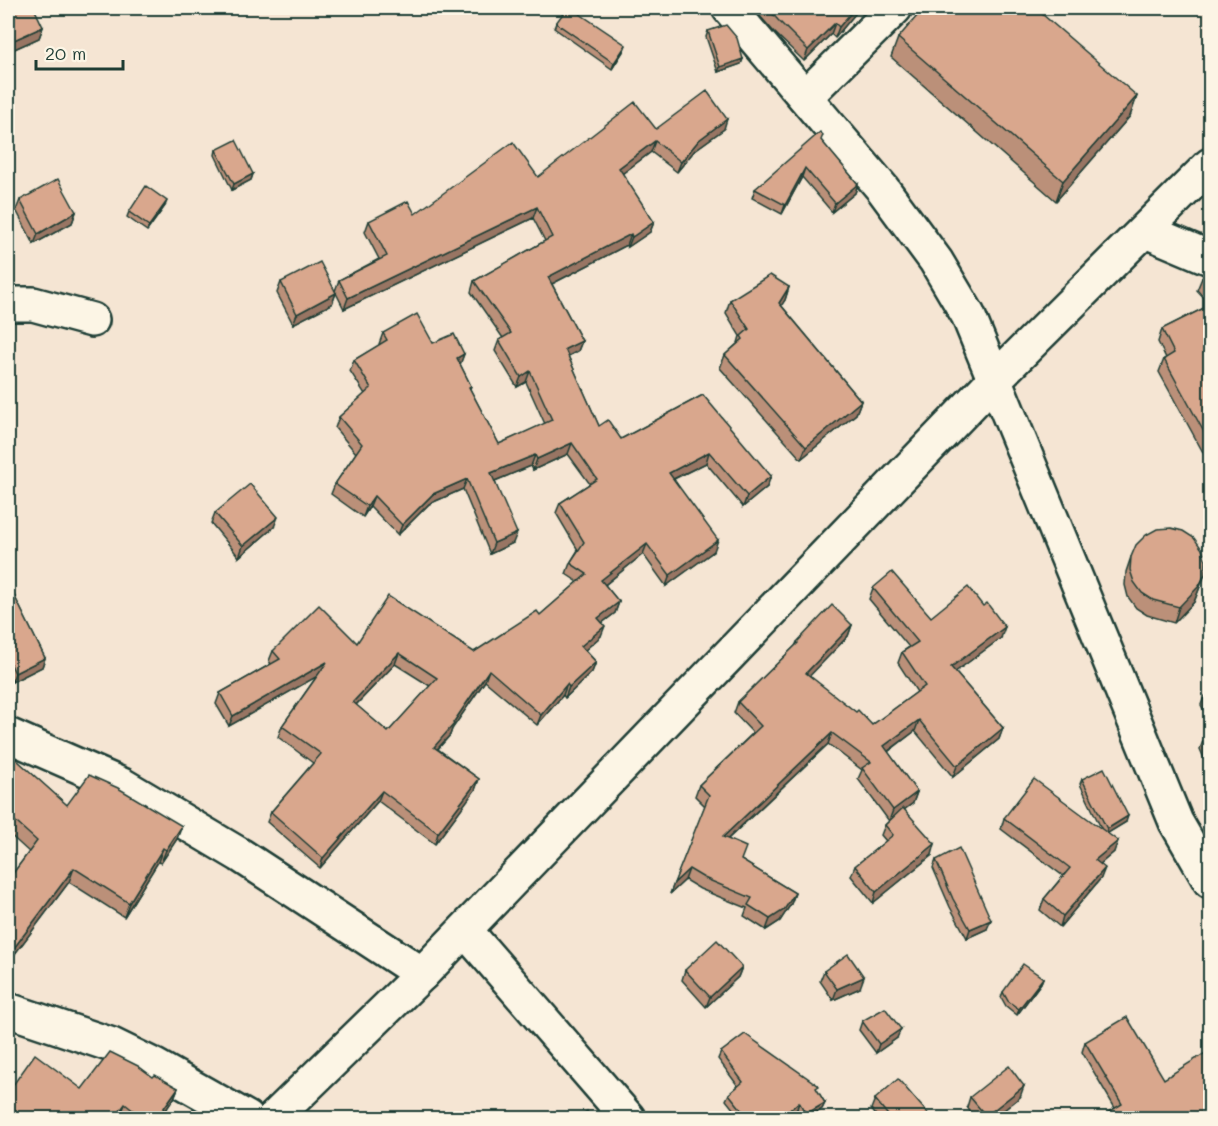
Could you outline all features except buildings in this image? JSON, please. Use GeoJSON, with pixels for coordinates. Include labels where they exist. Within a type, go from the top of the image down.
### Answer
{"type":"FeatureCollection","features":[{"type":"Feature","properties":{"kind":"street"},"geometry":{"type":"LineString","coordinates":[[729,8],[882,188],[936,261],[968,315],[1176,822],[1210,881]]}},
{"type":"Feature","properties":{"kind":"street"},"geometry":{"type":"LineString","coordinates":[[805,97],[895,8]]}},
{"type":"Feature","properties":{"kind":"street"},"geometry":{"type":"LineString","coordinates":[[274,1119],[422,974],[994,380],[1210,165]]}},
{"type":"Feature","properties":{"kind":"street"},"geometry":{"type":"LineString","coordinates":[[1146,231],[1210,258]]}},
{"type":"Feature","properties":{"kind":"street"},"geometry":{"type":"LineString","coordinates":[[8,304],[33,304],[92,320]]}},
{"type":"Feature","properties":{"kind":"street"},"geometry":{"type":"LineString","coordinates":[[8,735],[122,785],[240,855],[422,974]]}},
{"type":"Feature","properties":{"kind":"street"},"geometry":{"type":"LineString","coordinates":[[465,930],[628,1119]]}},
{"type":"Feature","properties":{"kind":"street"},"geometry":{"type":"LineString","coordinates":[[8,1010],[112,1045],[247,1119]]}}]}
